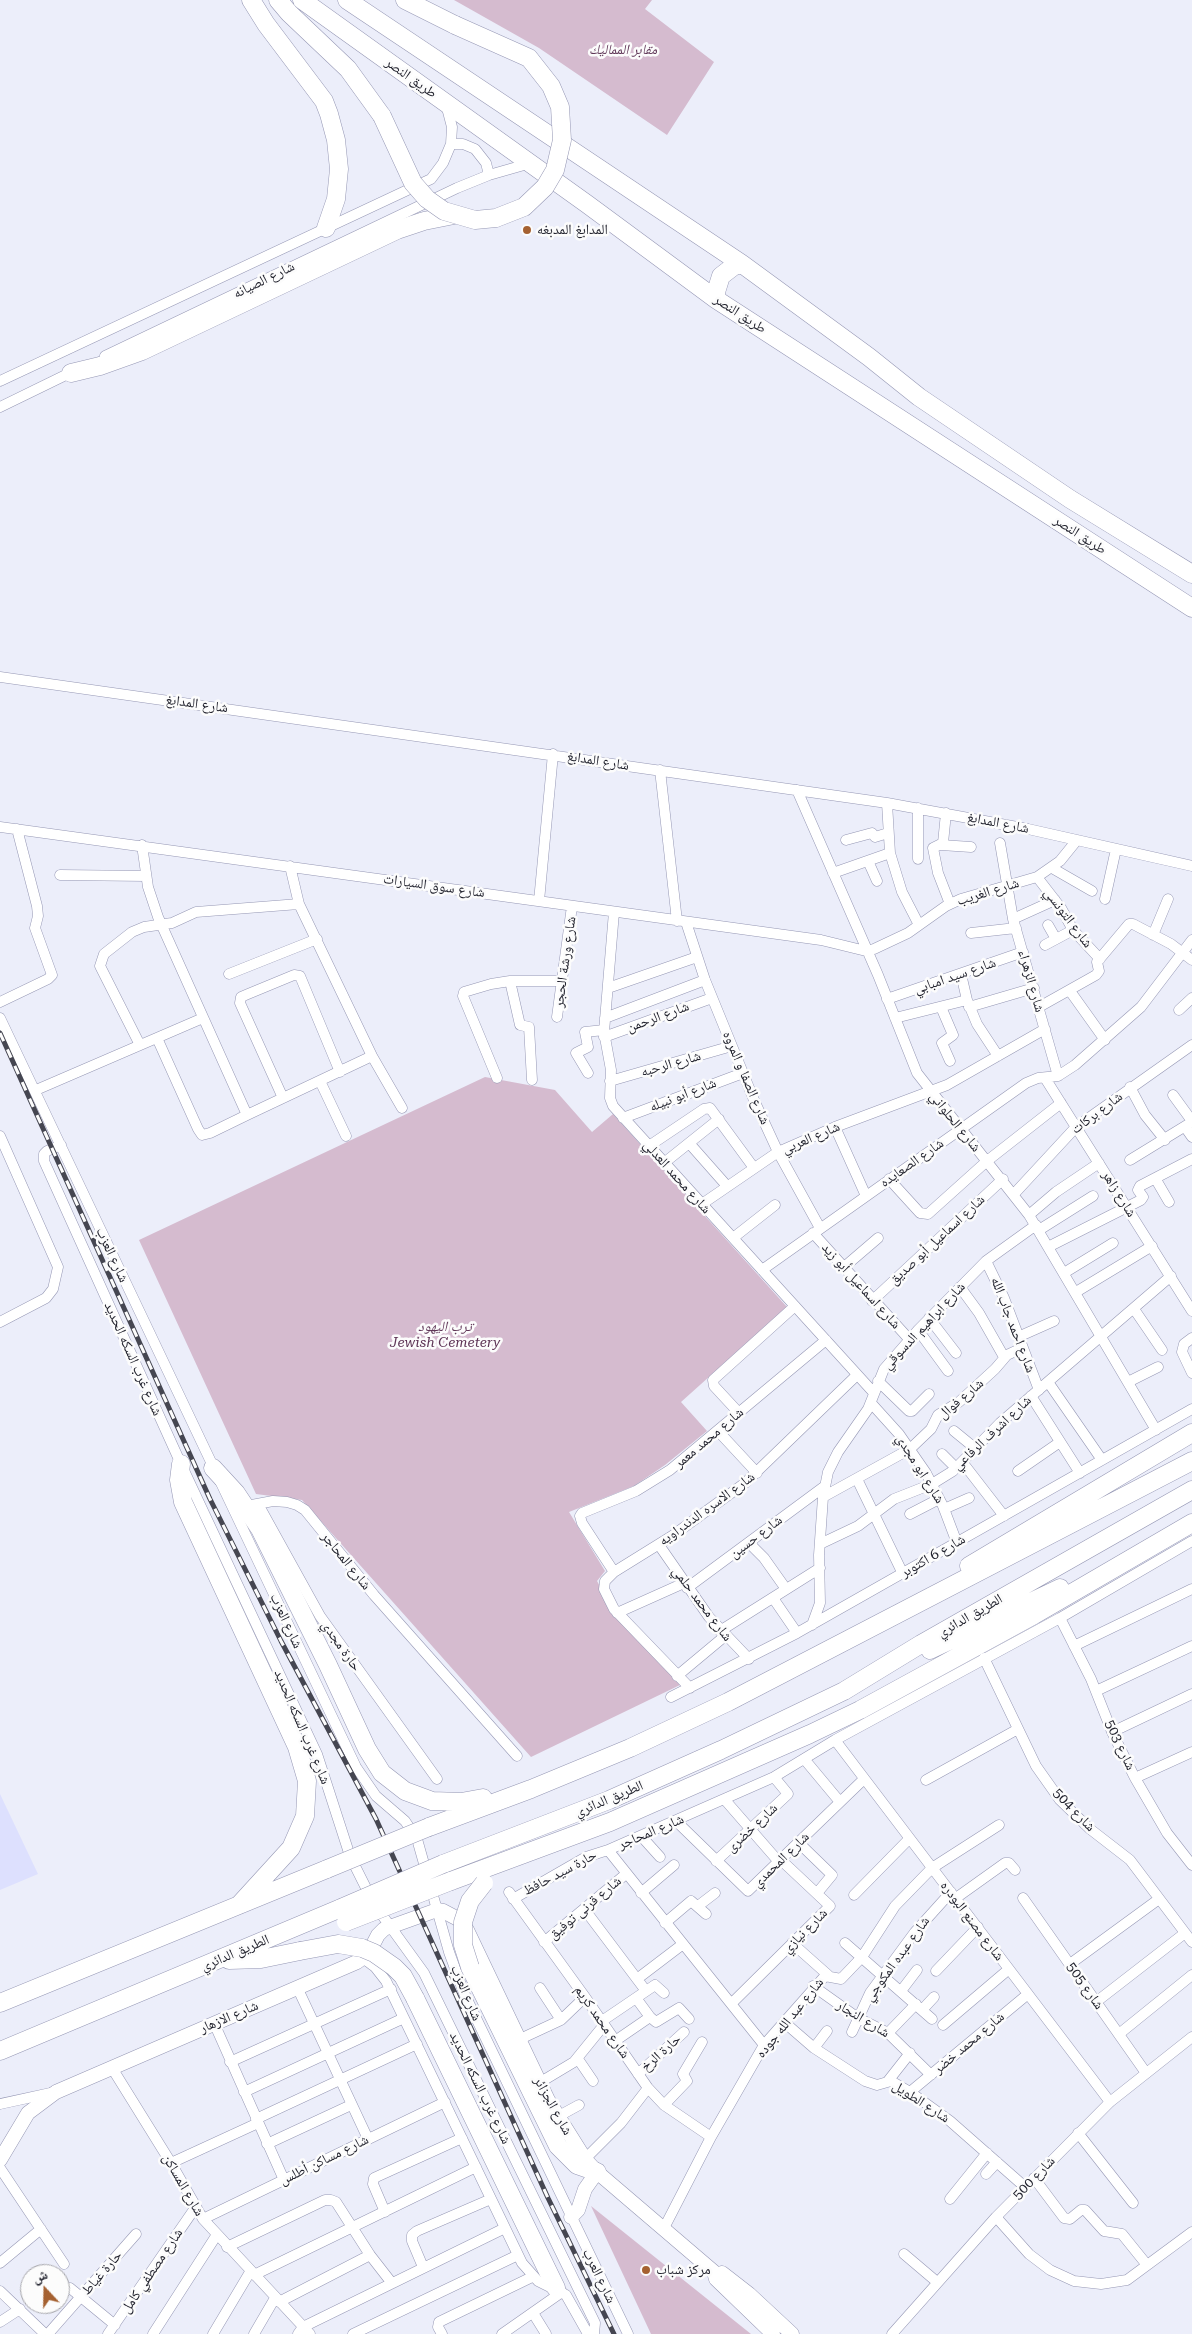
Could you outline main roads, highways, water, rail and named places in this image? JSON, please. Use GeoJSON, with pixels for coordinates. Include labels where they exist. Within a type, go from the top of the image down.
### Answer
{"type":"FeatureCollection","features":[{"type":"Feature","properties":{"kind":"highway"},"geometry":{"type":"LineString","coordinates":[[251,0],[324,102],[331,120],[336,140],[339,169],[336,199],[326,228]]}},
{"type":"Feature","properties":{"kind":"highway"},"geometry":{"type":"LineString","coordinates":[[278,0],[293,18],[323,43],[348,69],[382,116],[413,183],[431,202],[454,215],[475,220],[496,218],[516,212],[532,201],[545,187],[555,170],[561,151],[562,129],[556,97],[537,66],[516,51],[455,25],[405,0]]}},
{"type":"Feature","properties":{"kind":"highway","name":"طريق النصر"},"geometry":{"type":"LineString","coordinates":[[302,0],[531,163],[717,300],[1192,608]]}},
{"type":"Feature","properties":{"kind":"highway","name":"طريق النصر"},"geometry":{"type":"LineString","coordinates":[[348,0],[742,264],[869,357],[919,397],[1070,498],[1192,574]]}},
{"type":"Feature","properties":{"kind":"highway"},"geometry":{"type":"LineString","coordinates":[[70,373],[107,364],[142,351],[397,230],[424,221],[454,215]]}},
{"type":"Feature","properties":{"kind":"highway"},"geometry":{"type":"LineString","coordinates":[[717,300],[716,292],[721,276],[734,266],[742,264]]}},
{"type":"Feature","properties":{"kind":"highway"},"geometry":{"type":"LineString","coordinates":[[824,1653],[1192,1433]]}},
{"type":"Feature","properties":{"kind":"highway"},"geometry":{"type":"LineString","coordinates":[[0,2003],[429,1827],[530,1790],[630,1748],[720,1707],[1192,1461]]}},
{"type":"Feature","properties":{"kind":"highway"},"geometry":{"type":"LineString","coordinates":[[181,1464],[178,1480],[182,1502],[296,1747],[306,1781],[304,1816],[291,1848],[239,1904]]}},
{"type":"Feature","properties":{"kind":"highway"},"geometry":{"type":"LineString","coordinates":[[213,1468],[246,1506],[266,1541],[367,1749],[382,1773],[405,1791],[439,1802],[461,1802],[530,1790]]}},
{"type":"Feature","properties":{"kind":"highway","name":"الطريق الدائري"},"geometry":{"type":"LineString","coordinates":[[0,2052],[221,1960],[309,1921],[343,1915],[443,1864],[609,1800],[721,1750],[844,1691],[920,1644],[1192,1490]]}},
{"type":"Feature","properties":{"kind":"highway"},"geometry":{"type":"LineString","coordinates":[[343,1915],[451,1881],[660,1801],[852,1714],[1034,1615],[1192,1523]]}},
{"type":"Feature","properties":{"kind":"highway"},"geometry":{"type":"LineString","coordinates":[[844,1691],[1080,1579],[1133,1558]]}},
{"type":"Feature","properties":{"kind":"highway"},"geometry":{"type":"LineString","coordinates":[[512,1859],[484,1883],[470,1901],[464,1917],[462,1934],[466,1956],[558,2146],[577,2165],[596,2172]]}},
{"type":"Feature","properties":{"kind":"highway"},"geometry":{"type":"LineString","coordinates":[[221,1960],[261,1959],[338,1944],[362,1948],[385,1959],[403,1976],[559,2290]]}},
{"type":"Feature","properties":{"kind":"railway"},"geometry":{"type":"LineString","coordinates":[[0,1033],[210,1499],[281,1641],[376,1819],[548,2198],[614,2334]]}},
{"type":"Feature","properties":{"kind":"place","name":"المدابغ المدبغه"},"geometry":{"type":"Point","coordinates":[527,230]}},
{"type":"Feature","properties":{"kind":"place","name":"مركز شباب"},"geometry":{"type":"Point","coordinates":[646,2270]}},
{"type":"Feature","properties":{"kind":"park label","name":"مقابر المماليك"},"geometry":{"type":"Point","coordinates":[623,50]}},
{"type":"Feature","properties":{"kind":"park label","name":"ترب اليهود Jewish Cemetery"},"geometry":{"type":"Point","coordinates":[445,1335]}}]}
